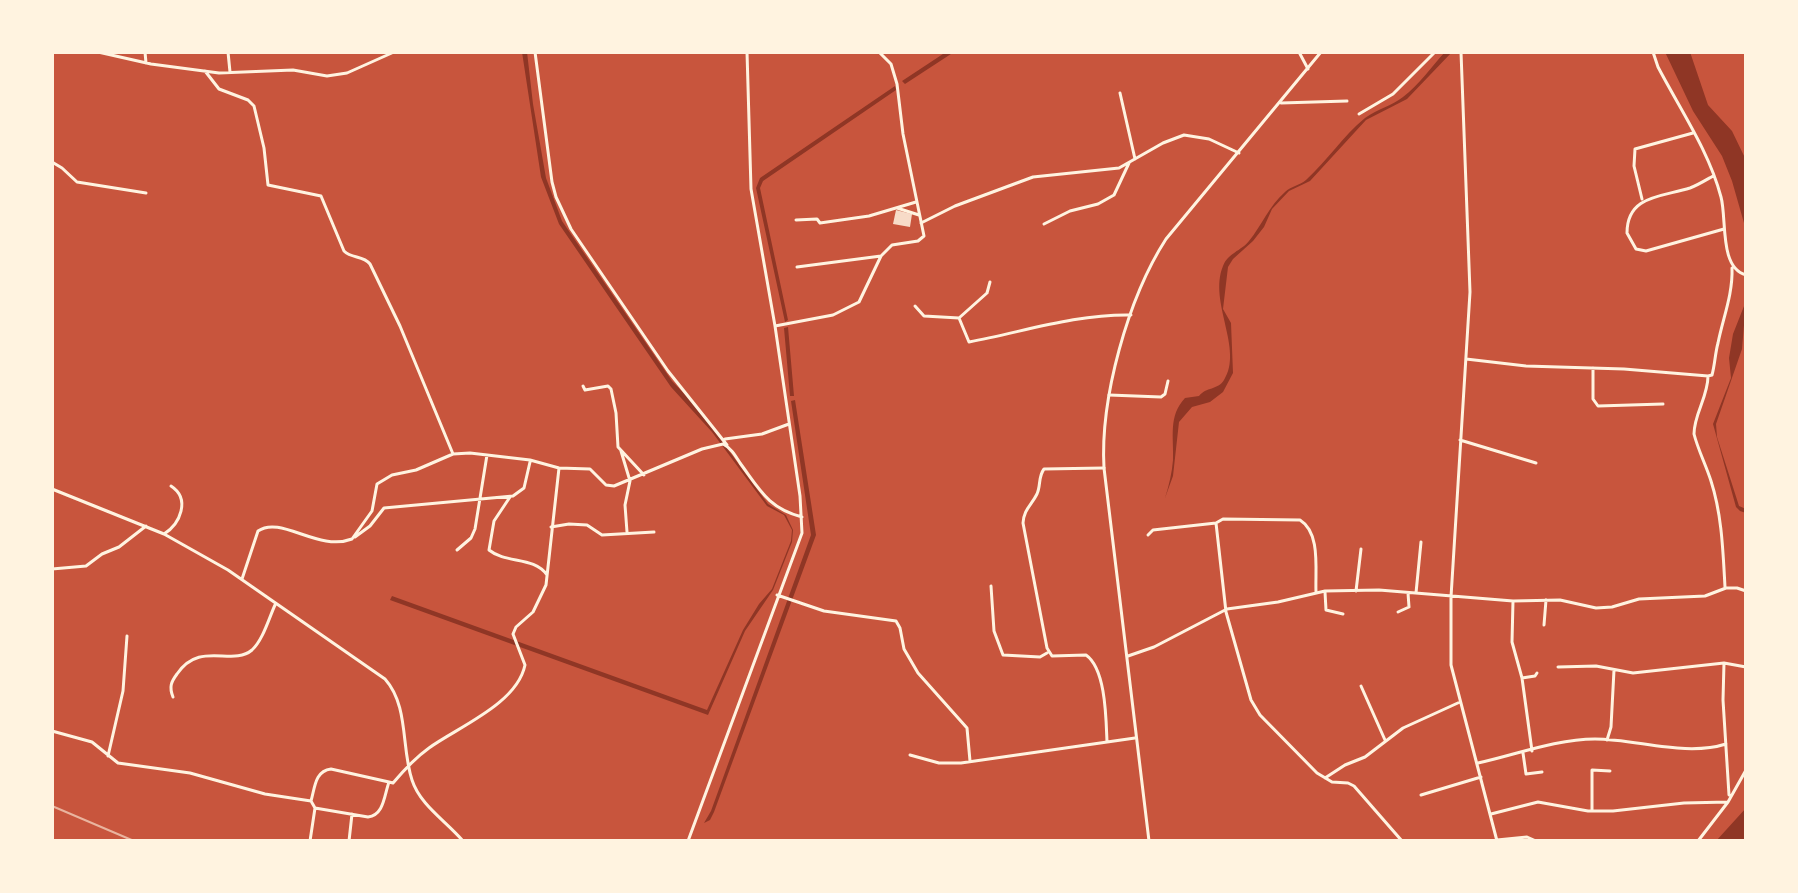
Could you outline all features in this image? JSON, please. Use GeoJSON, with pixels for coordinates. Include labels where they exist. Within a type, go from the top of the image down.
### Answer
{"type":"FeatureCollection","features":[{"type":"Feature","properties":{"kind":"street"},"geometry":{"type":"LineString","coordinates":[[98,52],[146,63],[205,71],[293,70],[338,76],[394,52]]}},
{"type":"Feature","properties":{"kind":"street"},"geometry":{"type":"LineString","coordinates":[[145,52],[146,63]]}},
{"type":"Feature","properties":{"kind":"street"},"geometry":{"type":"LineString","coordinates":[[228,52],[230,72]]}},
{"type":"Feature","properties":{"kind":"street"},"geometry":{"type":"LineString","coordinates":[[535,52],[552,182],[571,229],[668,371],[768,500],[785,512],[802,517]]}},
{"type":"Feature","properties":{"kind":"street"},"geometry":{"type":"LineString","coordinates":[[688,841],[800,540],[802,517],[775,326],[751,189],[747,52]]}},
{"type":"Feature","properties":{"kind":"street"},"geometry":{"type":"LineString","coordinates":[[775,326],[833,315],[859,302],[881,256],[892,245],[918,241],[924,236],[903,134],[899,89],[891,64],[879,52]]}},
{"type":"Feature","properties":{"kind":"street"},"geometry":{"type":"LineString","coordinates":[[1299,52],[1308,69]]}},
{"type":"Feature","properties":{"kind":"street"},"geometry":{"type":"LineString","coordinates":[[1149,841],[1104,468],[1109,395],[1131,315],[1150,263],[1166,239],[1321,52]]}},
{"type":"Feature","properties":{"kind":"street"},"geometry":{"type":"LineString","coordinates":[[1359,114],[1393,94],[1435,52]]}},
{"type":"Feature","properties":{"kind":"street"},"geometry":{"type":"LineString","coordinates":[[1461,52],[1470,292],[1451,597],[1451,665],[1497,840],[1527,837],[1536,841]]}},
{"type":"Feature","properties":{"kind":"street"},"geometry":{"type":"LineString","coordinates":[[1466,359],[1526,366],[1712,375],[1733,284],[1721,198],[1653,52]]}},
{"type":"Feature","properties":{"kind":"street"},"geometry":{"type":"LineString","coordinates":[[205,71],[219,89],[248,100],[254,106],[264,148],[268,185],[321,196],[344,251],[370,264],[400,326],[453,454]]}},
{"type":"Feature","properties":{"kind":"street"},"geometry":{"type":"LineString","coordinates":[[1120,93],[1135,159]]}},
{"type":"Feature","properties":{"kind":"street"},"geometry":{"type":"LineString","coordinates":[[1281,103],[1347,101]]}},
{"type":"Feature","properties":{"kind":"street"},"geometry":{"type":"LineString","coordinates":[[1642,200],[1634,166],[1635,149],[1693,133]]}},
{"type":"Feature","properties":{"kind":"street"},"geometry":{"type":"LineString","coordinates":[[921,223],[955,206],[1033,177],[1113,170],[1184,135],[1209,139],[1239,153]]}},
{"type":"Feature","properties":{"kind":"street"},"geometry":{"type":"LineString","coordinates":[[52,162],[77,182],[146,193]]}},
{"type":"Feature","properties":{"kind":"street"},"geometry":{"type":"LineString","coordinates":[[1044,224],[1114,195],[1129,163]]}},
{"type":"Feature","properties":{"kind":"street"},"geometry":{"type":"LineString","coordinates":[[1713,176],[1692,187],[1642,200],[1633,209],[1627,233],[1641,251],[1725,229]]}},
{"type":"Feature","properties":{"kind":"street"},"geometry":{"type":"LineString","coordinates":[[796,220],[817,219],[820,223],[869,216],[916,202]]}},
{"type":"Feature","properties":{"kind":"street"},"geometry":{"type":"LineString","coordinates":[[897,208],[919,215]]}},
{"type":"Feature","properties":{"kind":"street"},"geometry":{"type":"LineString","coordinates":[[797,267],[881,256]]}},
{"type":"Feature","properties":{"kind":"street"},"geometry":{"type":"LineString","coordinates":[[1732,268],[1746,275]]}},
{"type":"Feature","properties":{"kind":"street"},"geometry":{"type":"LineString","coordinates":[[915,306],[924,316],[959,318],[987,293],[990,282]]}},
{"type":"Feature","properties":{"kind":"street"},"geometry":{"type":"LineString","coordinates":[[959,318],[969,342],[1090,316],[1131,315]]}},
{"type":"Feature","properties":{"kind":"street"},"geometry":{"type":"LineString","coordinates":[[1593,368],[1593,399],[1598,406],[1663,404]]}},
{"type":"Feature","properties":{"kind":"street"},"geometry":{"type":"LineString","coordinates":[[1708,376],[1706,395],[1694,434],[1712,483],[1720,521],[1726,588]]}},
{"type":"Feature","properties":{"kind":"street"},"geometry":{"type":"LineString","coordinates":[[1109,395],[1161,397],[1165,394],[1168,381]]}},
{"type":"Feature","properties":{"kind":"street"},"geometry":{"type":"LineString","coordinates":[[583,386],[585,390],[608,386],[611,389],[617,444],[630,481],[625,505],[627,532]]}},
{"type":"Feature","properties":{"kind":"street"},"geometry":{"type":"LineString","coordinates":[[722,437],[734,440],[789,424]]}},
{"type":"Feature","properties":{"kind":"street"},"geometry":{"type":"LineString","coordinates":[[1460,440],[1536,463]]}},
{"type":"Feature","properties":{"kind":"street"},"geometry":{"type":"LineString","coordinates":[[352,539],[372,511],[377,484],[392,475],[416,470],[453,454],[487,455],[530,460],[559,468],[590,469],[610,486],[630,481],[669,462],[719,444],[728,447]]}},
{"type":"Feature","properties":{"kind":"street"},"geometry":{"type":"LineString","coordinates":[[621,451],[644,475]]}},
{"type":"Feature","properties":{"kind":"street"},"geometry":{"type":"LineString","coordinates":[[457,550],[471,538],[482,500],[487,455]]}},
{"type":"Feature","properties":{"kind":"street"},"geometry":{"type":"LineString","coordinates":[[530,460],[524,488],[510,497],[494,521],[489,550],[500,557],[542,568],[547,575]]}},
{"type":"Feature","properties":{"kind":"street"},"geometry":{"type":"LineString","coordinates":[[310,841],[315,808],[311,801],[323,770],[331,769],[393,783],[430,747],[480,718],[518,683],[525,665],[513,638],[516,627],[528,618],[540,601],[547,575],[559,468]]}},
{"type":"Feature","properties":{"kind":"street"},"geometry":{"type":"LineString","coordinates":[[1104,468],[1044,469],[1038,491],[1025,510],[1024,535],[1048,652],[1052,656],[1090,657],[1102,683],[1107,742]]}},
{"type":"Feature","properties":{"kind":"street"},"geometry":{"type":"LineString","coordinates":[[164,534],[177,525],[181,517],[181,497],[178,490],[171,486]]}},
{"type":"Feature","properties":{"kind":"street"},"geometry":{"type":"LineString","coordinates":[[52,489],[164,534],[242,579],[275,605],[366,665],[392,688],[400,706],[408,766],[417,793],[463,841]]}},
{"type":"Feature","properties":{"kind":"street"},"geometry":{"type":"LineString","coordinates":[[242,579],[258,531],[263,528],[280,527],[335,543],[352,539],[370,526],[384,508],[510,497]]}},
{"type":"Feature","properties":{"kind":"street"},"geometry":{"type":"LineString","coordinates":[[1148,535],[1153,530],[1216,523],[1223,519],[1304,522],[1314,537],[1316,593]]}},
{"type":"Feature","properties":{"kind":"street"},"geometry":{"type":"LineString","coordinates":[[1216,523],[1226,612],[1251,700],[1260,715],[1325,779],[1354,786],[1402,841]]}},
{"type":"Feature","properties":{"kind":"street"},"geometry":{"type":"LineString","coordinates":[[551,527],[587,525],[599,534],[654,532]]}},
{"type":"Feature","properties":{"kind":"street"},"geometry":{"type":"LineString","coordinates":[[52,569],[86,566],[102,554],[119,547],[146,526]]}},
{"type":"Feature","properties":{"kind":"street"},"geometry":{"type":"LineString","coordinates":[[1416,593],[1421,542]]}},
{"type":"Feature","properties":{"kind":"street"},"geometry":{"type":"LineString","coordinates":[[1356,591],[1361,549]]}},
{"type":"Feature","properties":{"kind":"street"},"geometry":{"type":"LineString","coordinates":[[991,586],[994,631],[1003,655],[1040,657],[1048,652]]}},
{"type":"Feature","properties":{"kind":"street"},"geometry":{"type":"LineString","coordinates":[[1127,656],[1154,647],[1227,609],[1325,591],[1416,593],[1513,601],[1560,600],[1596,608],[1639,599],[1705,596],[1726,588],[1745,590]]}},
{"type":"Feature","properties":{"kind":"street"},"geometry":{"type":"LineString","coordinates":[[1325,591],[1326,610],[1343,614]]}},
{"type":"Feature","properties":{"kind":"street"},"geometry":{"type":"LineString","coordinates":[[1398,612],[1409,607],[1408,593]]}},
{"type":"Feature","properties":{"kind":"street"},"geometry":{"type":"LineString","coordinates":[[777,595],[824,611],[896,621],[904,649],[918,673],[945,707],[967,728],[970,761]]}},
{"type":"Feature","properties":{"kind":"street"},"geometry":{"type":"LineString","coordinates":[[1544,625],[1546,600]]}},
{"type":"Feature","properties":{"kind":"street"},"geometry":{"type":"LineString","coordinates":[[1513,601],[1512,642],[1522,678],[1532,751]]}},
{"type":"Feature","properties":{"kind":"street"},"geometry":{"type":"LineString","coordinates":[[173,697],[170,690],[173,680],[183,665],[193,658],[244,654],[253,649],[275,605]]}},
{"type":"Feature","properties":{"kind":"street"},"geometry":{"type":"LineString","coordinates":[[108,756],[123,691],[127,636]]}},
{"type":"Feature","properties":{"kind":"street"},"geometry":{"type":"LineString","coordinates":[[1724,663],[1728,802]]}},
{"type":"Feature","properties":{"kind":"street"},"geometry":{"type":"LineString","coordinates":[[1558,667],[1596,666],[1633,673],[1724,663],[1746,667]]}},
{"type":"Feature","properties":{"kind":"street"},"geometry":{"type":"LineString","coordinates":[[1607,740],[1611,727],[1614,670]]}},
{"type":"Feature","properties":{"kind":"street"},"geometry":{"type":"LineString","coordinates":[[1522,678],[1537,673]]}},
{"type":"Feature","properties":{"kind":"street"},"geometry":{"type":"LineString","coordinates":[[1361,686],[1385,740]]}},
{"type":"Feature","properties":{"kind":"street"},"geometry":{"type":"LineString","coordinates":[[1325,779],[1345,765],[1365,757],[1403,728],[1460,702]]}},
{"type":"Feature","properties":{"kind":"street"},"geometry":{"type":"LineString","coordinates":[[52,731],[92,742],[118,763],[190,773],[265,794],[311,801]]}},
{"type":"Feature","properties":{"kind":"street"},"geometry":{"type":"LineString","coordinates":[[910,755],[939,763],[970,761],[1138,738]]}},
{"type":"Feature","properties":{"kind":"street"},"geometry":{"type":"LineString","coordinates":[[1478,763],[1583,739],[1681,748],[1709,748],[1726,744]]}},
{"type":"Feature","properties":{"kind":"street"},"geometry":{"type":"LineString","coordinates":[[1523,753],[1526,774],[1542,772]]}},
{"type":"Feature","properties":{"kind":"street"},"geometry":{"type":"LineString","coordinates":[[1592,811],[1592,770],[1610,771]]}},
{"type":"Feature","properties":{"kind":"street"},"geometry":{"type":"LineString","coordinates":[[1698,841],[1728,802],[1746,770]]}},
{"type":"Feature","properties":{"kind":"street"},"geometry":{"type":"LineString","coordinates":[[1421,795],[1481,777]]}},
{"type":"Feature","properties":{"kind":"street"},"geometry":{"type":"LineString","coordinates":[[315,808],[375,816],[389,782]]}},
{"type":"Feature","properties":{"kind":"street"},"geometry":{"type":"LineString","coordinates":[[1491,814],[1538,802],[1592,811],[1671,803],[1728,802]]}},
{"type":"Feature","properties":{"kind":"street"},"geometry":{"type":"LineString","coordinates":[[349,841],[352,814]]}},
{"type":"Feature","properties":{"kind":"shaded area"},"geometry":{"type":"Polygon","coordinates":[[[522,52],[527,52],[546,178],[562,221],[672,381],[696,406],[768,504],[786,515],[793,530],[792,542],[773,590],[745,631],[708,715],[390,600],[392,596],[707,710],[743,630],[772,589],[791,541],[792,530],[784,515],[767,506],[712,432],[671,387],[559,224],[541,177],[522,52]]]}},
{"type":"Feature","properties":{"kind":"shaded area"},"geometry":{"type":"Polygon","coordinates":[[[946,52],[954,52],[905,84],[902,81],[946,52]]]}},
{"type":"Feature","properties":{"kind":"shaded area"},"geometry":{"type":"Polygon","coordinates":[[[1445,52],[1452,52],[1407,99],[1366,120],[1310,181],[1289,191],[1272,209],[1253,241],[1233,259],[1228,267],[1223,309],[1231,323],[1233,373],[1223,392],[1210,402],[1192,407],[1179,422],[1173,476],[1165,498],[1173,465],[1176,412],[1185,398],[1199,396],[1221,383],[1229,368],[1229,340],[1220,295],[1225,262],[1249,241],[1274,203],[1285,192],[1306,180],[1365,118],[1409,92],[1445,52]]]}},
{"type":"Feature","properties":{"kind":"shaded area"},"geometry":{"type":"Polygon","coordinates":[[[1665,52],[1690,52],[1708,105],[1732,131],[1746,160],[1746,230],[1722,156],[1693,111],[1665,52]]]}},
{"type":"Feature","properties":{"kind":"shaded area"},"geometry":{"type":"Polygon","coordinates":[[[895,86],[896,90],[763,181],[760,188],[788,320],[785,322],[756,188],[760,178],[895,86]]]}},
{"type":"Feature","properties":{"kind":"shaded area"},"geometry":{"type":"Polygon","coordinates":[[[1746,301],[1742,349],[1716,424],[1717,437],[1739,506],[1746,509],[1746,513],[1736,507],[1713,424],[1731,378],[1729,358],[1733,334],[1746,301]]]}},
{"type":"Feature","properties":{"kind":"shaded area"},"geometry":{"type":"Polygon","coordinates":[[[788,327],[794,396],[790,396],[784,328],[788,327]]]}},
{"type":"Feature","properties":{"kind":"shaded area"},"geometry":{"type":"Polygon","coordinates":[[[795,400],[816,535],[714,812],[710,820],[704,823],[811,535],[791,401],[795,400]]]}},
{"type":"Feature","properties":{"kind":"shaded area"},"geometry":{"type":"Polygon","coordinates":[[[1746,808],[1746,841],[1716,841],[1746,808]]]}},
{"type":"Feature","properties":{"kind":"building"},"geometry":{"type":"Polygon","coordinates":[[[896,210],[912,214],[910,227],[893,224],[896,210]]]}},
{"type":"Feature","properties":{"kind":"railway"},"geometry":{"type":"LineString","coordinates":[[52,806],[134,841]]}}]}
